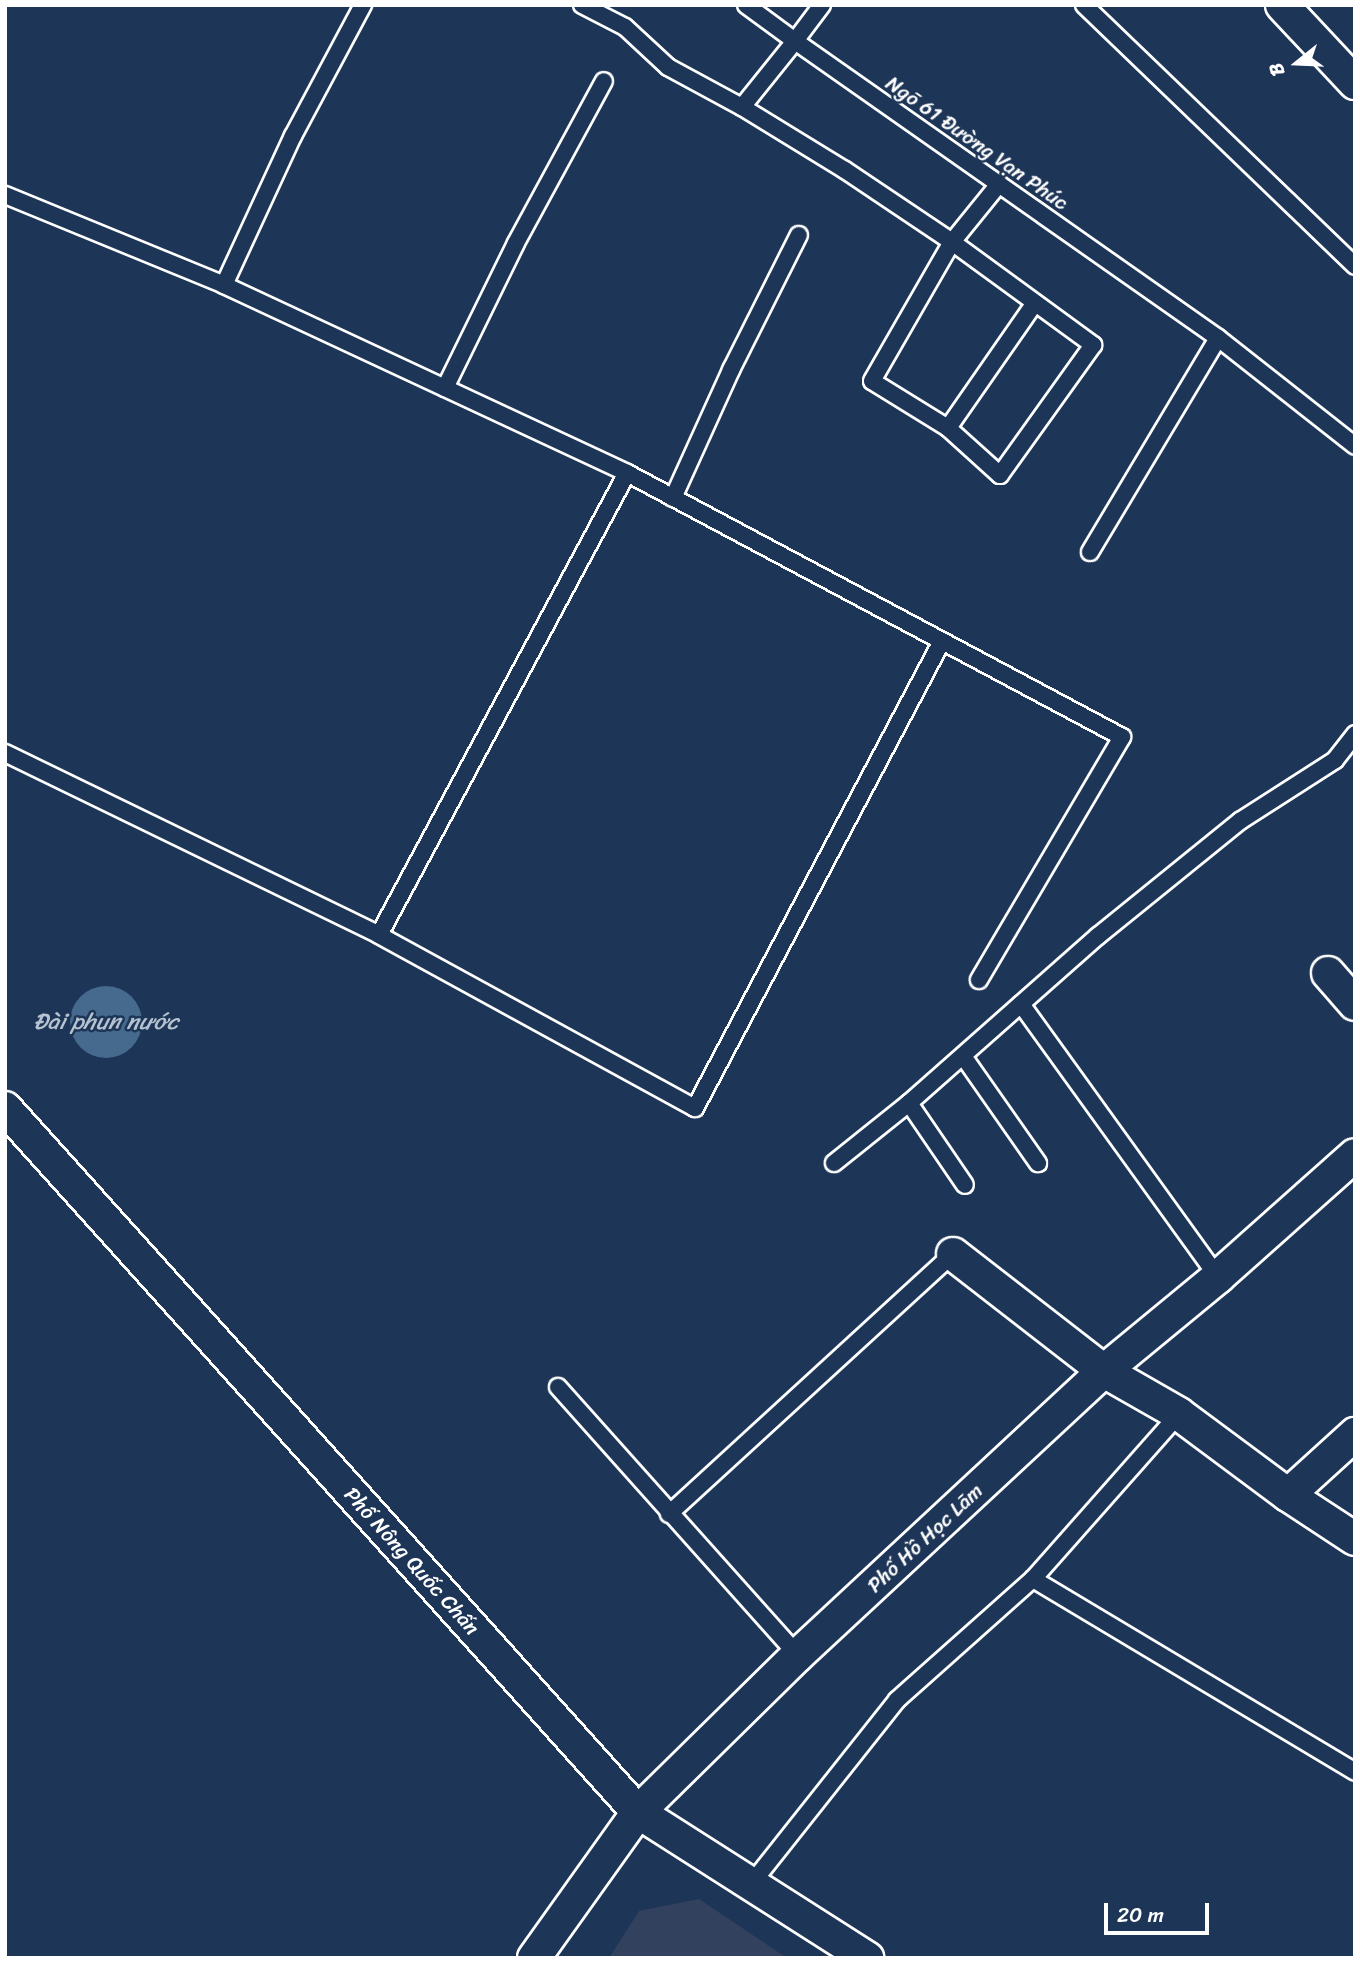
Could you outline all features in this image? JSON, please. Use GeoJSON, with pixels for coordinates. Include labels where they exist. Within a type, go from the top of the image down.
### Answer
{"type":"FeatureCollection","features":[{"type":"Feature","properties":{"kind":"street"},"geometry":{"type":"LineString","coordinates":[[1282,5],[1355,83]]}},
{"type":"Feature","properties":{"kind":"street"},"geometry":{"type":"LineString","coordinates":[[1328,973],[1355,1004]]}},
{"type":"Feature","properties":{"kind":"street","name":"Phố Nông Quốc Chấn"},"geometry":{"type":"LineString","coordinates":[[5,1108],[638,1812],[867,1958]]}},
{"type":"Feature","properties":{"kind":"street","name":"Phố Hồ Học Lãm"},"geometry":{"type":"LineString","coordinates":[[534,1958],[638,1812],[798,1655],[1104,1371],[1218,1277],[1355,1155]]}},
{"type":"Feature","properties":{"kind":"street"},"geometry":{"type":"LineString","coordinates":[[953,1254],[1104,1371],[1179,1414],[1288,1495],[1355,1539]]}},
{"type":"Feature","properties":{"kind":"street"},"geometry":{"type":"LineString","coordinates":[[1288,1495],[1355,1434]]}},
{"type":"Feature","properties":{"kind":"lane"},"geometry":{"type":"LineString","coordinates":[[224,285],[293,136],[363,5]]}},
{"type":"Feature","properties":{"kind":"lane"},"geometry":{"type":"LineString","coordinates":[[582,5],[625,27],[668,67],[742,107],[845,170],[952,242],[1093,345],[1000,475],[948,428],[872,381],[952,242],[999,184]]}},
{"type":"Feature","properties":{"kind":"lane","name":"Ngõ 61 Đường Vạn Phúc"},"geometry":{"type":"LineString","coordinates":[[746,5],[1219,338],[1355,446]]}},
{"type":"Feature","properties":{"kind":"lane"},"geometry":{"type":"LineString","coordinates":[[742,107],[822,5]]}},
{"type":"Feature","properties":{"kind":"lane"},"geometry":{"type":"LineString","coordinates":[[1084,5],[1355,266]]}},
{"type":"Feature","properties":{"kind":"lane"},"geometry":{"type":"LineString","coordinates":[[445,388],[516,243],[604,81]]}},
{"type":"Feature","properties":{"kind":"lane"},"geometry":{"type":"LineString","coordinates":[[5,195],[224,285],[627,473],[1122,737],[979,980]]}},
{"type":"Feature","properties":{"kind":"lane"},"geometry":{"type":"LineString","coordinates":[[673,498],[731,370],[799,235]]}},
{"type":"Feature","properties":{"kind":"lane"},"geometry":{"type":"LineString","coordinates":[[948,428],[1035,303]]}},
{"type":"Feature","properties":{"kind":"lane"},"geometry":{"type":"LineString","coordinates":[[1090,551],[1219,338]]}},
{"type":"Feature","properties":{"kind":"lane"},"geometry":{"type":"LineString","coordinates":[[379,935],[627,473]]}},
{"type":"Feature","properties":{"kind":"lane"},"geometry":{"type":"LineString","coordinates":[[5,753],[379,935],[695,1108],[942,641]]}},
{"type":"Feature","properties":{"kind":"lane"},"geometry":{"type":"LineString","coordinates":[[834,1163],[909,1103],[1098,936],[1241,821],[1335,760],[1355,734]]}},
{"type":"Feature","properties":{"kind":"lane"},"geometry":{"type":"LineString","coordinates":[[1021,1004],[1218,1277]]}},
{"type":"Feature","properties":{"kind":"lane"},"geometry":{"type":"LineString","coordinates":[[963,1056],[1038,1163]]}},
{"type":"Feature","properties":{"kind":"lane"},"geometry":{"type":"LineString","coordinates":[[909,1103],[965,1185]]}},
{"type":"Feature","properties":{"kind":"lane"},"geometry":{"type":"LineString","coordinates":[[669,1514],[953,1254]]}},
{"type":"Feature","properties":{"kind":"lane"},"geometry":{"type":"LineString","coordinates":[[558,1387],[798,1655]]}},
{"type":"Feature","properties":{"kind":"lane"},"geometry":{"type":"LineString","coordinates":[[752,1883],[897,1700],[1032,1579],[1179,1414]]}},
{"type":"Feature","properties":{"kind":"lane"},"geometry":{"type":"LineString","coordinates":[[1032,1579],[1355,1772]]}},
{"type":"Feature","properties":{"kind":"shaded area"},"geometry":{"type":"Polygon","coordinates":[[[699,1899],[787,1958],[609,1958],[639,1911],[699,1899]]]}},
{"type":"Feature","properties":{"kind":"water","name":"Đài phun nước"},"geometry":{"type":"Polygon","coordinates":[[[113,986],[132,996],[140,1008],[140,1036],[132,1048],[120,1056],[99,1058],[80,1048],[72,1036],[70,1015],[80,996],[92,988],[113,986]]]}}]}
